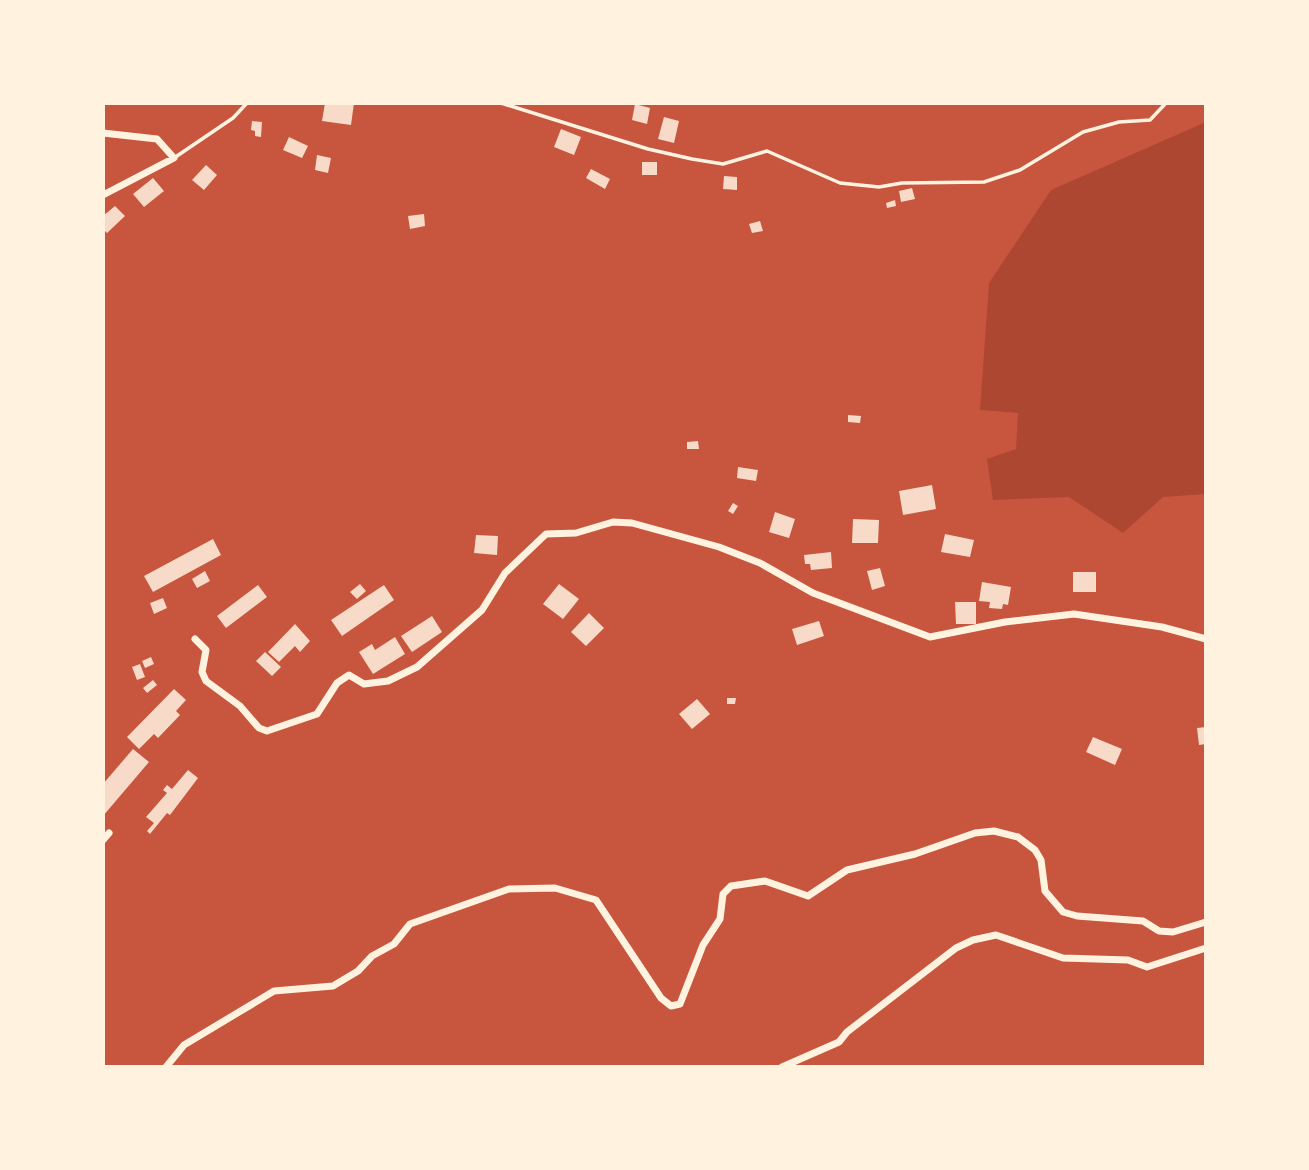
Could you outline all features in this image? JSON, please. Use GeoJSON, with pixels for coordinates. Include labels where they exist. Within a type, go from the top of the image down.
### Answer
{"type":"FeatureCollection","features":[{"type":"Feature","properties":{"kind":"street"},"geometry":{"type":"LineString","coordinates":[[103,133],[157,139],[174,158],[103,195]]}},
{"type":"Feature","properties":{"kind":"street"},"geometry":{"type":"LineString","coordinates":[[195,639],[206,650],[202,672],[206,681],[240,706],[259,728],[267,731],[317,714],[337,683],[349,675],[365,684],[388,681],[417,667],[482,610],[505,573],[545,534],[576,533],[613,523],[632,523],[719,547],[760,563],[813,593],[930,637],[1005,622],[1074,614],[1163,626],[1206,639]]}},
{"type":"Feature","properties":{"kind":"street"},"geometry":{"type":"LineString","coordinates":[[166,1067],[184,1045],[274,990],[333,986],[358,971],[372,956],[394,944],[410,924],[509,889],[555,888],[596,900],[661,998],[671,1006],[680,1004],[703,945],[720,919],[723,894],[731,886],[765,881],[808,896],[848,870],[915,854],[975,833],[994,831],[1018,837],[1035,850],[1041,859],[1045,891],[1063,912],[1077,916],[1143,921],[1159,931],[1173,932],[1206,922]]}},
{"type":"Feature","properties":{"kind":"street"},"geometry":{"type":"LineString","coordinates":[[782,1067],[839,1042],[869,1015],[956,948],[973,940],[996,935],[1063,958],[1128,960],[1147,967],[1206,948]]}},
{"type":"Feature","properties":{"kind":"lane"},"geometry":{"type":"LineString","coordinates":[[174,158],[233,118],[247,103]]}},
{"type":"Feature","properties":{"kind":"lane"},"geometry":{"type":"LineString","coordinates":[[501,103],[660,153],[723,164],[767,151],[840,183],[879,187],[902,183],[984,182],[1020,170],[1083,132],[1119,122],[1150,120],[1166,103]]}},
{"type":"Feature","properties":{"kind":"shaded area"},"geometry":{"type":"Polygon","coordinates":[[[1206,122],[1206,494],[1163,497],[1123,533],[1069,497],[993,500],[987,459],[1016,449],[1018,413],[980,410],[989,283],[1051,190],[1206,122]]]}},
{"type":"Feature","properties":{"kind":"building"},"geometry":{"type":"Polygon","coordinates":[[[325,103],[354,103],[351,125],[322,121],[325,103]]]}},
{"type":"Feature","properties":{"kind":"building"},"geometry":{"type":"Polygon","coordinates":[[[635,104],[650,108],[647,124],[632,120],[635,104]]]}},
{"type":"Feature","properties":{"kind":"building"},"geometry":{"type":"Polygon","coordinates":[[[664,117],[679,121],[674,143],[658,139],[664,117]]]}},
{"type":"Feature","properties":{"kind":"building"},"geometry":{"type":"Polygon","coordinates":[[[252,121],[262,122],[261,137],[255,136],[255,131],[251,130],[252,121]]]}},
{"type":"Feature","properties":{"kind":"building"},"geometry":{"type":"Polygon","coordinates":[[[561,129],[581,137],[574,155],[554,147],[561,129]]]}},
{"type":"Feature","properties":{"kind":"building"},"geometry":{"type":"Polygon","coordinates":[[[289,137],[308,146],[302,158],[283,150],[289,137]]]}},
{"type":"Feature","properties":{"kind":"building"},"geometry":{"type":"Polygon","coordinates":[[[317,155],[331,158],[328,173],[315,170],[317,155]]]}},
{"type":"Feature","properties":{"kind":"building"},"geometry":{"type":"Polygon","coordinates":[[[642,162],[657,162],[657,175],[642,175],[642,162]]]}},
{"type":"Feature","properties":{"kind":"building"},"geometry":{"type":"Polygon","coordinates":[[[206,165],[217,175],[204,190],[192,180],[206,165]]]}},
{"type":"Feature","properties":{"kind":"building"},"geometry":{"type":"Polygon","coordinates":[[[591,169],[610,179],[605,189],[586,178],[591,169]]]}},
{"type":"Feature","properties":{"kind":"building"},"geometry":{"type":"Polygon","coordinates":[[[724,176],[737,177],[737,190],[723,189],[724,176]]]}},
{"type":"Feature","properties":{"kind":"building"},"geometry":{"type":"Polygon","coordinates":[[[153,178],[164,191],[144,207],[133,194],[153,178]]]}},
{"type":"Feature","properties":{"kind":"building"},"geometry":{"type":"Polygon","coordinates":[[[912,188],[915,199],[901,202],[899,191],[912,188]]]}},
{"type":"Feature","properties":{"kind":"building"},"geometry":{"type":"Polygon","coordinates":[[[895,200],[896,206],[887,208],[886,203],[895,200]]]}},
{"type":"Feature","properties":{"kind":"building"},"geometry":{"type":"Polygon","coordinates":[[[115,206],[125,216],[107,233],[103,229],[103,216],[115,206]]]}},
{"type":"Feature","properties":{"kind":"building"},"geometry":{"type":"Polygon","coordinates":[[[424,214],[425,226],[410,229],[408,216],[424,214]]]}},
{"type":"Feature","properties":{"kind":"building"},"geometry":{"type":"Polygon","coordinates":[[[760,221],[763,231],[752,233],[749,224],[760,221]]]}},
{"type":"Feature","properties":{"kind":"building"},"geometry":{"type":"Polygon","coordinates":[[[848,415],[861,416],[860,423],[848,422],[848,415]]]}},
{"type":"Feature","properties":{"kind":"building"},"geometry":{"type":"Polygon","coordinates":[[[698,441],[699,449],[687,449],[687,442],[698,441]]]}},
{"type":"Feature","properties":{"kind":"building"},"geometry":{"type":"Polygon","coordinates":[[[738,467],[758,470],[756,481],[737,478],[738,467]]]}},
{"type":"Feature","properties":{"kind":"building"},"geometry":{"type":"Polygon","coordinates":[[[932,485],[936,509],[903,515],[899,491],[932,485]]]}},
{"type":"Feature","properties":{"kind":"building"},"geometry":{"type":"Polygon","coordinates":[[[733,503],[738,506],[733,514],[728,511],[733,503]]]}},
{"type":"Feature","properties":{"kind":"building"},"geometry":{"type":"Polygon","coordinates":[[[775,512],[795,519],[789,538],[769,532],[775,512]]]}},
{"type":"Feature","properties":{"kind":"building"},"geometry":{"type":"Polygon","coordinates":[[[853,519],[879,520],[878,543],[852,543],[853,519]]]}},
{"type":"Feature","properties":{"kind":"building"},"geometry":{"type":"Polygon","coordinates":[[[945,534],[974,540],[970,557],[941,552],[945,534]]]}},
{"type":"Feature","properties":{"kind":"building"},"geometry":{"type":"Polygon","coordinates":[[[476,535],[498,536],[497,555],[474,553],[476,535]]]}},
{"type":"Feature","properties":{"kind":"building"},"geometry":{"type":"Polygon","coordinates":[[[213,539],[221,555],[153,592],[144,576],[213,539]]]}},
{"type":"Feature","properties":{"kind":"building"},"geometry":{"type":"Polygon","coordinates":[[[831,552],[832,568],[811,570],[810,564],[805,564],[804,555],[831,552]]]}},
{"type":"Feature","properties":{"kind":"building"},"geometry":{"type":"Polygon","coordinates":[[[880,568],[885,586],[872,590],[867,571],[880,568]]]}},
{"type":"Feature","properties":{"kind":"building"},"geometry":{"type":"Polygon","coordinates":[[[205,571],[210,581],[197,588],[192,579],[205,571]]]}},
{"type":"Feature","properties":{"kind":"building"},"geometry":{"type":"Polygon","coordinates":[[[1073,572],[1096,572],[1096,592],[1073,592],[1073,572]]]}},
{"type":"Feature","properties":{"kind":"building"},"geometry":{"type":"Polygon","coordinates":[[[982,582],[1011,587],[1008,605],[1003,604],[1002,609],[989,608],[990,602],[979,601],[982,582]]]}},
{"type":"Feature","properties":{"kind":"building"},"geometry":{"type":"Polygon","coordinates":[[[360,584],[366,591],[357,599],[350,592],[360,584]]]}},
{"type":"Feature","properties":{"kind":"building"},"geometry":{"type":"Polygon","coordinates":[[[559,584],[579,599],[563,619],[543,604],[559,584]]]}},
{"type":"Feature","properties":{"kind":"building"},"geometry":{"type":"Polygon","coordinates":[[[258,585],[267,597],[226,628],[217,616],[258,585]]]}},
{"type":"Feature","properties":{"kind":"building"},"geometry":{"type":"Polygon","coordinates":[[[384,585],[394,600],[342,636],[331,620],[384,585]]]}},
{"type":"Feature","properties":{"kind":"building"},"geometry":{"type":"Polygon","coordinates":[[[163,598],[167,608],[154,614],[150,603],[163,598]]]}},
{"type":"Feature","properties":{"kind":"building"},"geometry":{"type":"Polygon","coordinates":[[[955,602],[976,602],[976,624],[956,624],[955,602]]]}},
{"type":"Feature","properties":{"kind":"building"},"geometry":{"type":"Polygon","coordinates":[[[589,613],[604,628],[586,646],[571,632],[589,613]]]}},
{"type":"Feature","properties":{"kind":"building"},"geometry":{"type":"Polygon","coordinates":[[[432,616],[442,632],[412,652],[401,636],[432,616]]]}},
{"type":"Feature","properties":{"kind":"building"},"geometry":{"type":"Polygon","coordinates":[[[819,621],[824,636],[797,645],[792,629],[819,621]]]}},
{"type":"Feature","properties":{"kind":"building"},"geometry":{"type":"Polygon","coordinates":[[[295,624],[310,641],[300,652],[295,646],[279,662],[268,652],[295,624]]]}},
{"type":"Feature","properties":{"kind":"building"},"geometry":{"type":"Polygon","coordinates":[[[395,637],[405,654],[373,674],[359,652],[372,644],[375,650],[395,637]]]}},
{"type":"Feature","properties":{"kind":"building"},"geometry":{"type":"Polygon","coordinates":[[[265,652],[281,667],[272,676],[256,661],[265,652]]]}},
{"type":"Feature","properties":{"kind":"building"},"geometry":{"type":"Polygon","coordinates":[[[151,657],[154,664],[145,668],[142,661],[151,657]]]}},
{"type":"Feature","properties":{"kind":"building"},"geometry":{"type":"Polygon","coordinates":[[[140,664],[145,677],[137,680],[132,667],[140,664]]]}},
{"type":"Feature","properties":{"kind":"building"},"geometry":{"type":"Polygon","coordinates":[[[153,680],[157,685],[147,693],[143,688],[153,680]]]}},
{"type":"Feature","properties":{"kind":"building"},"geometry":{"type":"Polygon","coordinates":[[[174,689],[186,700],[176,711],[180,715],[158,738],[154,734],[139,749],[127,737],[174,689]]]}},
{"type":"Feature","properties":{"kind":"building"},"geometry":{"type":"Polygon","coordinates":[[[727,698],[736,698],[735,704],[727,704],[727,698]]]}},
{"type":"Feature","properties":{"kind":"building"},"geometry":{"type":"Polygon","coordinates":[[[697,699],[710,714],[692,729],[679,714],[697,699]]]}},
{"type":"Feature","properties":{"kind":"building"},"geometry":{"type":"Polygon","coordinates":[[[1206,727],[1206,744],[1199,745],[1197,728],[1206,727]]]}},
{"type":"Feature","properties":{"kind":"building"},"geometry":{"type":"Polygon","coordinates":[[[1093,737],[1122,749],[1115,765],[1086,752],[1093,737]]]}},
{"type":"Feature","properties":{"kind":"building"},"geometry":{"type":"Polygon","coordinates":[[[133,749],[149,762],[103,816],[103,784],[133,749]]]}},
{"type":"Feature","properties":{"kind":"building"},"geometry":{"type":"Polygon","coordinates":[[[188,770],[198,778],[170,815],[167,813],[150,834],[147,831],[154,823],[146,817],[167,793],[163,790],[167,785],[172,789],[188,770]]]}}]}
